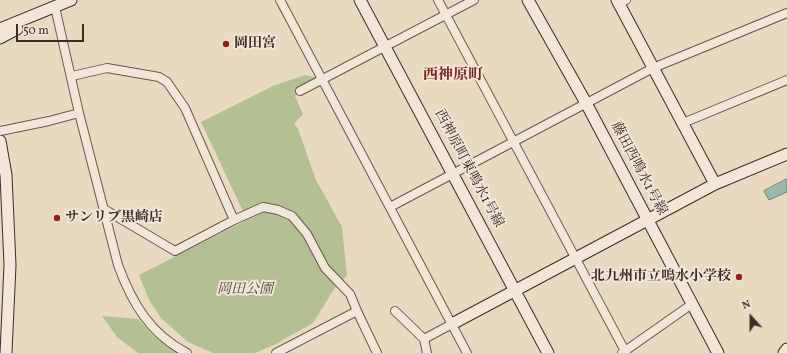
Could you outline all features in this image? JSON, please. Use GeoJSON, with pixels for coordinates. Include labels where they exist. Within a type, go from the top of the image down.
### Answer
{"type":"FeatureCollection","features":[{"type":"Feature","properties":{"kind":"street"},"geometry":{"type":"LineString","coordinates":[[0,29],[71,0]]}},
{"type":"Feature","properties":{"kind":"street"},"geometry":{"type":"LineString","coordinates":[[280,0],[467,353]]}},
{"type":"Feature","properties":{"kind":"street","name":"西神原町東鳴水1号線"},"geometry":{"type":"LineString","coordinates":[[360,0],[548,353]]}},
{"type":"Feature","properties":{"kind":"street"},"geometry":{"type":"LineString","coordinates":[[438,0],[625,352],[692,304]]}},
{"type":"Feature","properties":{"kind":"street"},"geometry":{"type":"LineString","coordinates":[[300,91],[474,0]]}},
{"type":"Feature","properties":{"kind":"street","name":"藤田西鳴水1号線"},"geometry":{"type":"LineString","coordinates":[[528,0],[586,103],[718,353]]}},
{"type":"Feature","properties":{"kind":"street"},"geometry":{"type":"LineString","coordinates":[[621,1],[653,68],[715,184]]}},
{"type":"Feature","properties":{"kind":"street"},"geometry":{"type":"LineString","coordinates":[[0,38],[56,7]]}},
{"type":"Feature","properties":{"kind":"street"},"geometry":{"type":"LineString","coordinates":[[56,7],[79,113],[118,265],[126,286],[146,321],[162,337],[187,353]]}},
{"type":"Feature","properties":{"kind":"street"},"geometry":{"type":"LineString","coordinates":[[390,207],[653,68],[787,13]]}},
{"type":"Feature","properties":{"kind":"street"},"geometry":{"type":"LineString","coordinates":[[72,76],[107,68],[159,77],[167,82],[186,108],[234,220]]}},
{"type":"Feature","properties":{"kind":"street"},"geometry":{"type":"LineString","coordinates":[[682,123],[787,80]]}},
{"type":"Feature","properties":{"kind":"street"},"geometry":{"type":"LineString","coordinates":[[0,130],[50,121],[79,113]]}},
{"type":"Feature","properties":{"kind":"street"},"geometry":{"type":"LineString","coordinates":[[0,141],[6,175],[10,264],[6,353]]}},
{"type":"Feature","properties":{"kind":"street"},"geometry":{"type":"LineString","coordinates":[[424,339],[715,184],[787,154]]}},
{"type":"Feature","properties":{"kind":"street"},"geometry":{"type":"LineString","coordinates":[[104,209],[175,251],[234,220],[263,207],[278,210],[292,216],[307,234],[325,268],[350,294],[378,353]]}},
{"type":"Feature","properties":{"kind":"street"},"geometry":{"type":"LineString","coordinates":[[276,353],[357,311]]}},
{"type":"Feature","properties":{"kind":"street"},"geometry":{"type":"LineString","coordinates":[[395,311],[424,339],[427,353]]}},
{"type":"Feature","properties":{"kind":"street"},"geometry":{"type":"LineString","coordinates":[[784,353],[787,349]]}},
{"type":"Feature","properties":{"kind":"green space","name":"岡田公園"},"geometry":{"type":"Polygon","coordinates":[[[305,75],[314,77],[319,84],[295,96],[303,114],[294,124],[298,129],[316,180],[342,227],[347,276],[336,286],[313,323],[274,345],[255,353],[213,353],[188,342],[161,318],[149,300],[139,275],[247,220],[201,122],[273,86],[305,75]]]}},
{"type":"Feature","properties":{"kind":"green space"},"geometry":{"type":"Polygon","coordinates":[[[102,316],[138,319],[155,337],[177,353],[138,353],[117,337],[102,316]]]}},
{"type":"Feature","properties":{"kind":"water"},"geometry":{"type":"Polygon","coordinates":[[[787,179],[787,192],[769,200],[764,191],[787,179]]]}},
{"type":"Feature","properties":{"kind":"place","name":"岡田宮"},"geometry":{"type":"Point","coordinates":[226,44]}},
{"type":"Feature","properties":{"kind":"place","name":"サンリブ黒崎店"},"geometry":{"type":"Point","coordinates":[57,218]}},
{"type":"Feature","properties":{"kind":"place","name":"北九州市立鳴水小学校"},"geometry":{"type":"Point","coordinates":[739,277]}},
{"type":"Feature","properties":{"kind":"district","name":"西神原町"},"geometry":{"type":"Point","coordinates":[453,76]}}]}
